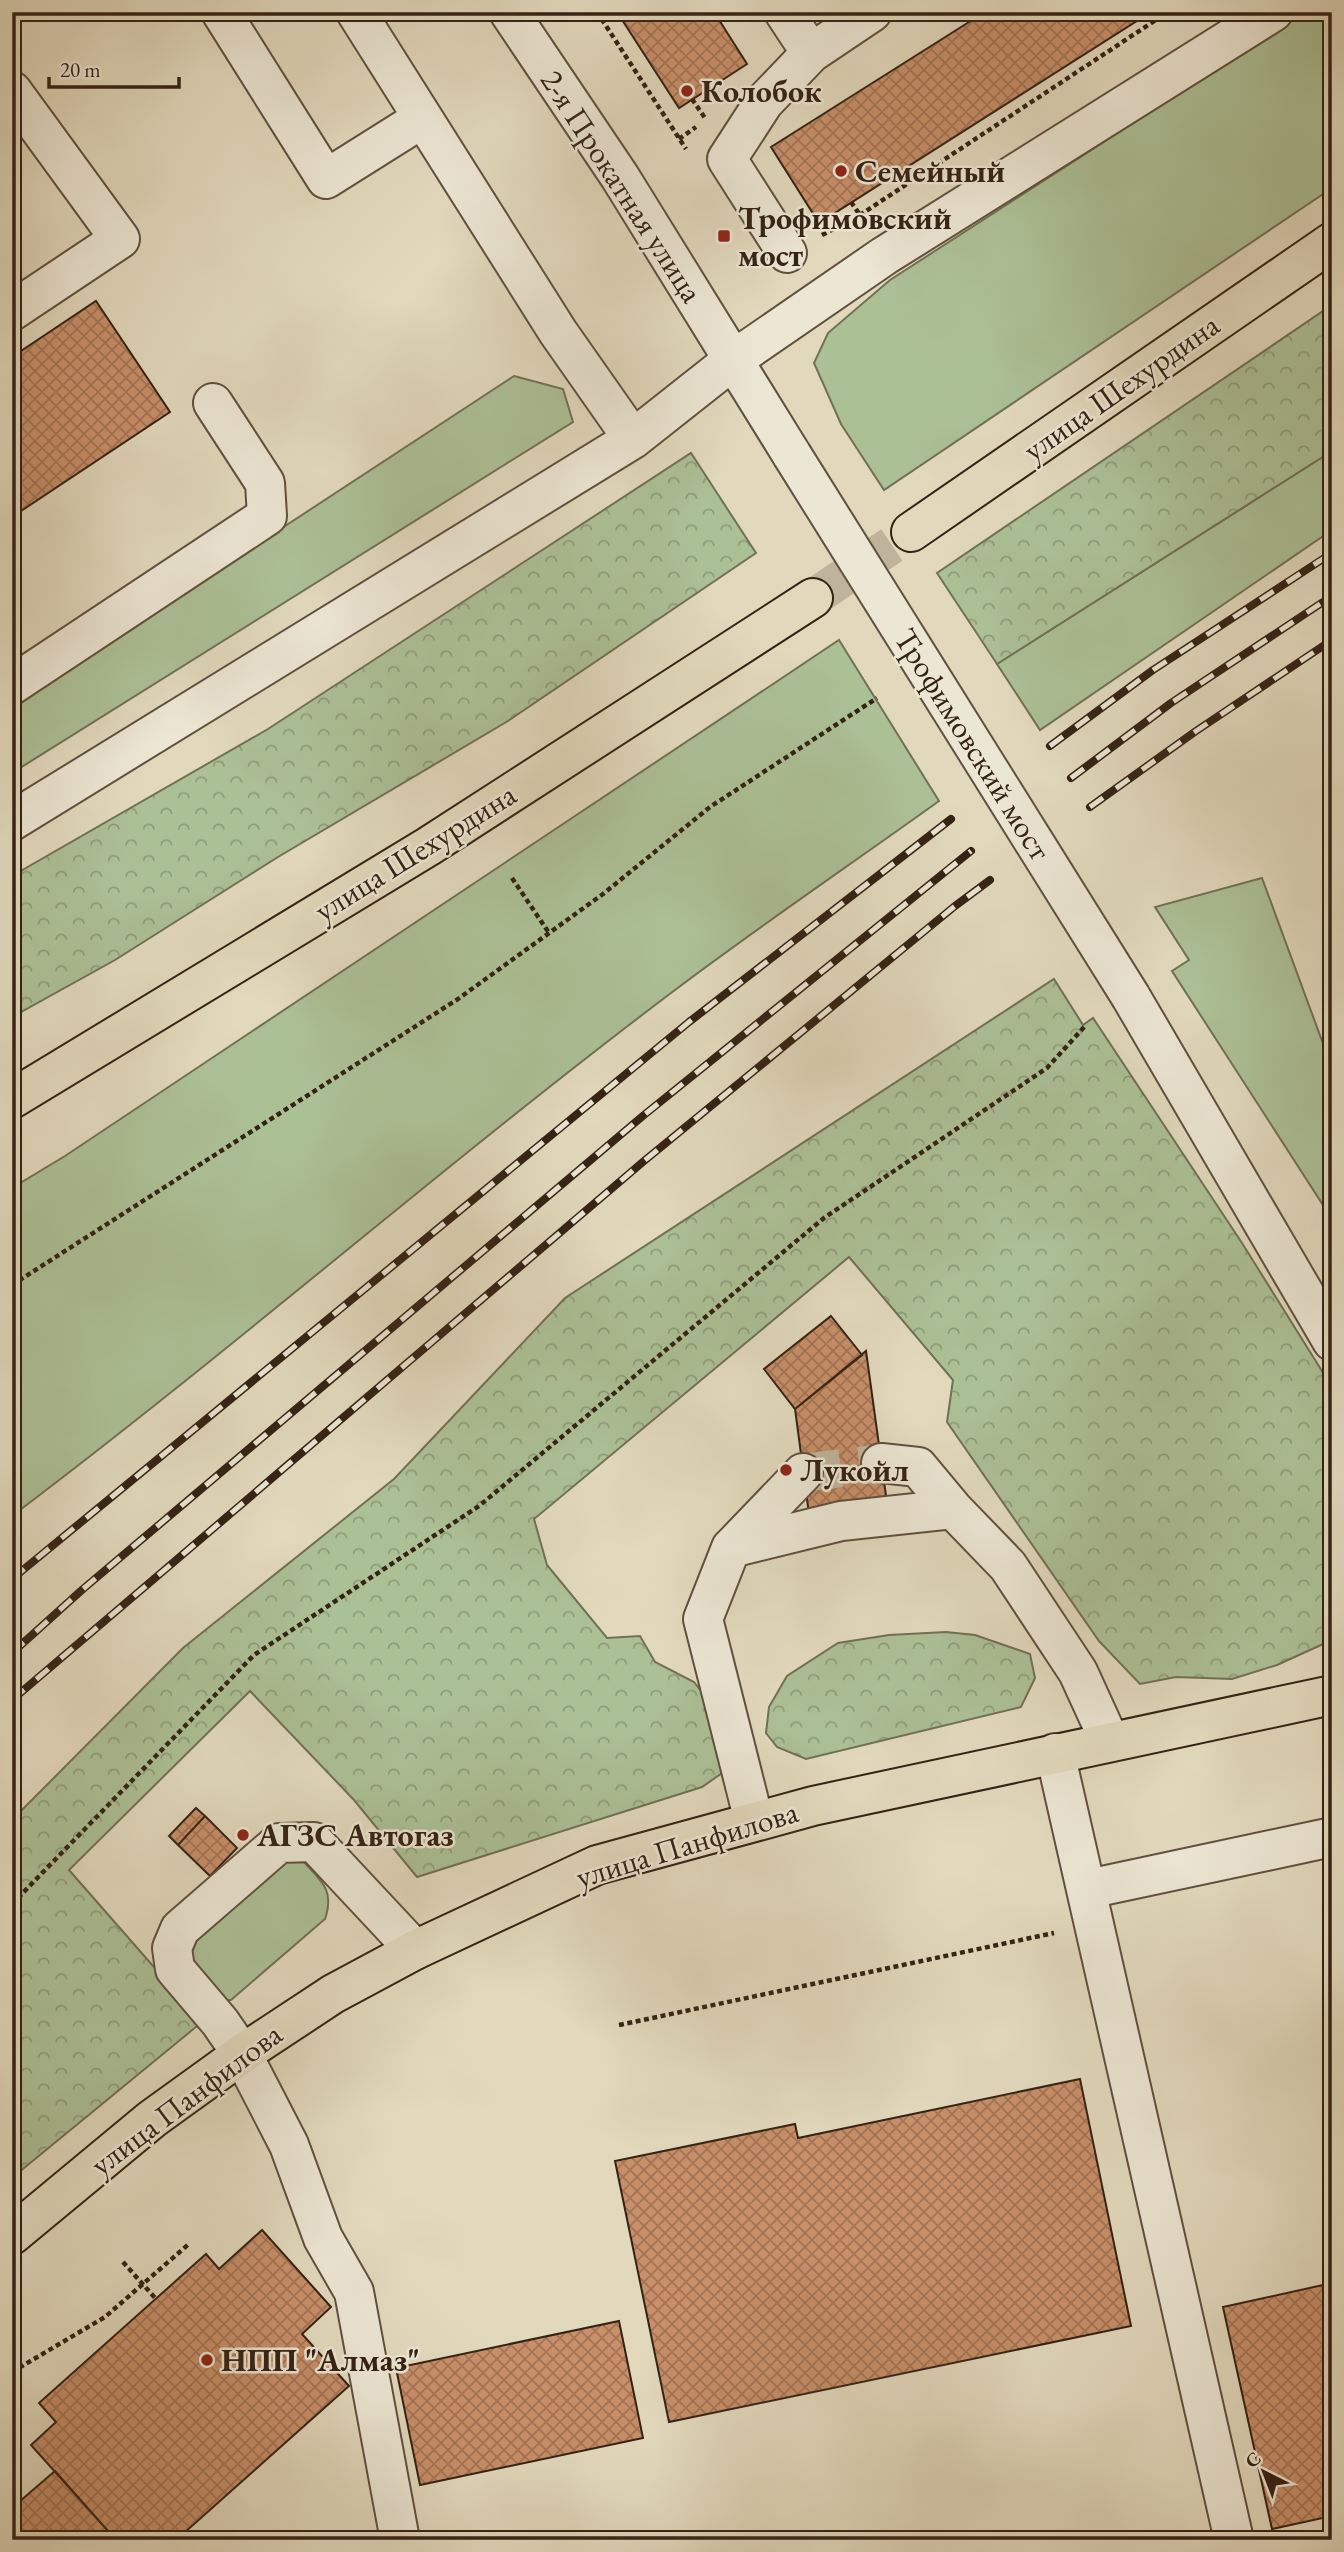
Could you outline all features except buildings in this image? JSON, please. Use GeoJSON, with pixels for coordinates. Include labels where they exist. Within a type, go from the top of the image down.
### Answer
{"type":"FeatureCollection","features":[{"type":"Feature","properties":{"kind":"main road","name":"улица Шехурдина"},"geometry":{"type":"LineString","coordinates":[[911,533],[1332,242]]}},
{"type":"Feature","properties":{"kind":"main road","name":"улица Шехурдина"},"geometry":{"type":"LineString","coordinates":[[12,1099],[429,846],[813,598]]}},
{"type":"Feature","properties":{"kind":"main road","name":"улица Панфилова"},"geometry":{"type":"LineString","coordinates":[[12,2235],[152,2119],[242,2054],[333,1994],[415,1950],[597,1865],[813,1805],[1332,1695]]}},
{"type":"Feature","properties":{"kind":"street"},"geometry":{"type":"LineString","coordinates":[[221,12],[326,179],[423,118]]}},
{"type":"Feature","properties":{"kind":"street"},"geometry":{"type":"LineString","coordinates":[[356,12],[558,332],[633,439]]}},
{"type":"Feature","properties":{"kind":"street","name":"2-я Прокатная улица"},"geometry":{"type":"LineString","coordinates":[[509,12],[620,177],[792,455]]}},
{"type":"Feature","properties":{"kind":"street"},"geometry":{"type":"LineString","coordinates":[[784,12],[811,53]]}},
{"type":"Feature","properties":{"kind":"street"},"geometry":{"type":"LineString","coordinates":[[787,253],[727,159],[764,102],[811,53],[872,12]]}},
{"type":"Feature","properties":{"kind":"street"},"geometry":{"type":"LineString","coordinates":[[12,821],[633,439],[733,360],[884,256],[1269,13]]}},
{"type":"Feature","properties":{"kind":"street"},"geometry":{"type":"LineString","coordinates":[[12,91],[120,239],[12,311]]}},
{"type":"Feature","properties":{"kind":"street"},"geometry":{"type":"LineString","coordinates":[[12,685],[267,516],[265,483],[213,403]]}},
{"type":"Feature","properties":{"kind":"street","name":"Трофимовский мост"},"geometry":{"type":"LineString","coordinates":[[792,455],[1131,997],[1332,1341]]}},
{"type":"Feature","properties":{"kind":"street"},"geometry":{"type":"LineString","coordinates":[[881,1463],[918,1467],[953,1509],[1008,1566],[1078,1672],[1110,1742]]}},
{"type":"Feature","properties":{"kind":"street"},"geometry":{"type":"LineString","coordinates":[[754,1821],[703,1619],[731,1548],[803,1473]]}},
{"type":"Feature","properties":{"kind":"street"},"geometry":{"type":"LineString","coordinates":[[731,1548],[842,1521],[953,1509]]}},
{"type":"Feature","properties":{"kind":"street"},"geometry":{"type":"LineString","coordinates":[[1055,1752],[1234,2540]]}},
{"type":"Feature","properties":{"kind":"street"},"geometry":{"type":"LineString","coordinates":[[1092,1907],[1332,1837]]}},
{"type":"Feature","properties":{"kind":"street"},"geometry":{"type":"LineString","coordinates":[[400,2540],[354,2292],[323,2238],[289,2145],[242,2054],[220,2022],[175,1969],[172,1948],[180,1929],[279,1843],[314,1842],[415,1950]]}},
{"type":"Feature","properties":{"kind":"path"},"geometry":{"type":"LineString","coordinates":[[597,12],[687,150]]}},
{"type":"Feature","properties":{"kind":"path"},"geometry":{"type":"LineString","coordinates":[[787,253],[860,215],[1168,12]]}},
{"type":"Feature","properties":{"kind":"path"},"geometry":{"type":"LineString","coordinates":[[679,138],[707,120],[692,99]]}},
{"type":"Feature","properties":{"kind":"path"},"geometry":{"type":"LineString","coordinates":[[851,202],[860,215]]}},
{"type":"Feature","properties":{"kind":"path"},"geometry":{"type":"LineString","coordinates":[[12,1285],[458,999],[603,894],[710,807],[877,698]]}},
{"type":"Feature","properties":{"kind":"path"},"geometry":{"type":"LineString","coordinates":[[512,878],[549,933]]}},
{"type":"Feature","properties":{"kind":"path"},"geometry":{"type":"LineString","coordinates":[[12,1904],[254,1655],[479,1506],[824,1218],[1047,1068],[1086,1025]]}},
{"type":"Feature","properties":{"kind":"path"},"geometry":{"type":"LineString","coordinates":[[618,2025],[1092,1907]]}},
{"type":"Feature","properties":{"kind":"path"},"geometry":{"type":"LineString","coordinates":[[12,2372],[105,2317],[190,2243]]}},
{"type":"Feature","properties":{"kind":"path"},"geometry":{"type":"LineString","coordinates":[[123,2262],[156,2299]]}},
{"type":"Feature","properties":{"kind":"green space"},"geometry":{"type":"Polygon","coordinates":[[[1305,12],[1332,12],[1332,188],[884,490],[841,424],[814,363],[828,333],[890,280],[1305,12]]]}},
{"type":"Feature","properties":{"kind":"green space"},"geometry":{"type":"Polygon","coordinates":[[[1332,305],[1332,451],[997,664],[937,573],[1332,305]]]}},
{"type":"Feature","properties":{"kind":"green space"},"geometry":{"type":"Polygon","coordinates":[[[514,376],[563,389],[573,422],[12,773],[12,705],[514,376]]]}},
{"type":"Feature","properties":{"kind":"green space"},"geometry":{"type":"Polygon","coordinates":[[[1332,451],[1332,530],[1040,730],[997,664],[1332,451]]]}},
{"type":"Feature","properties":{"kind":"green space"},"geometry":{"type":"Polygon","coordinates":[[[691,453],[756,553],[508,721],[278,857],[115,960],[12,1017],[12,876],[268,729],[691,453]]]}},
{"type":"Feature","properties":{"kind":"green space"},"geometry":{"type":"Polygon","coordinates":[[[839,640],[939,801],[737,944],[588,1057],[178,1387],[12,1516],[12,1188],[65,1156],[839,640]]]}},
{"type":"Feature","properties":{"kind":"green space"},"geometry":{"type":"Polygon","coordinates":[[[1262,878],[1332,1068],[1332,1219],[1172,971],[1189,960],[1155,907],[1262,878]]]}},
{"type":"Feature","properties":{"kind":"green space"},"geometry":{"type":"Polygon","coordinates":[[[1054,979],[1083,1025],[1093,1018],[1242,1243],[1332,1387],[1332,1640],[1277,1665],[1232,1679],[1176,1677],[1140,1684],[1099,1641],[947,1422],[953,1380],[849,1257],[534,1519],[547,1565],[607,1638],[640,1636],[655,1662],[694,1682],[712,1705],[725,1771],[702,1787],[417,1877],[354,1800],[250,1691],[69,1870],[202,2022],[12,2178],[12,1820],[183,1648],[394,1479],[565,1298],[1054,979]]]}},
{"type":"Feature","properties":{"kind":"green space"},"geometry":{"type":"Polygon","coordinates":[[[946,1632],[975,1635],[1030,1654],[1035,1678],[1021,1707],[806,1759],[777,1747],[766,1733],[769,1707],[787,1676],[838,1643],[889,1635],[946,1632]]]}},
{"type":"Feature","properties":{"kind":"green space"},"geometry":{"type":"Polygon","coordinates":[[[276,1859],[302,1860],[320,1880],[328,1900],[325,1919],[231,2000],[222,2000],[185,1963],[186,1934],[276,1859]]]}},
{"type":"Feature","properties":{"kind":"tunnel"},"geometry":{"type":"LineString","coordinates":[[813,598],[911,532]]}},
{"type":"Feature","properties":{"kind":"tunnel"},"geometry":{"type":"LineString","coordinates":[[803,1473],[881,1463]]}},
{"type":"Feature","properties":{"kind":"railway"},"geometry":{"type":"LineString","coordinates":[[1050,746],[1153,670],[1332,553]]}},
{"type":"Feature","properties":{"kind":"railway"},"geometry":{"type":"LineString","coordinates":[[1071,778],[1171,703],[1332,596]]}},
{"type":"Feature","properties":{"kind":"railway"},"geometry":{"type":"LineString","coordinates":[[1090,807],[1196,731],[1332,640]]}},
{"type":"Feature","properties":{"kind":"railway"},"geometry":{"type":"LineString","coordinates":[[12,1579],[689,1022],[951,819]]}},
{"type":"Feature","properties":{"kind":"railway"},"geometry":{"type":"LineString","coordinates":[[12,1653],[83,1589],[644,1115],[971,851]]}},
{"type":"Feature","properties":{"kind":"railway"},"geometry":{"type":"LineString","coordinates":[[12,1700],[644,1161],[990,880]]}},
{"type":"Feature","properties":{"kind":"place","name":"Колобок"},"geometry":{"type":"Point","coordinates":[687,91]}},
{"type":"Feature","properties":{"kind":"place","name":"Семейный"},"geometry":{"type":"Point","coordinates":[841,171]}},
{"type":"Feature","properties":{"kind":"place","name":"Трофимовский мост"},"geometry":{"type":"Point","coordinates":[724,236]}},
{"type":"Feature","properties":{"kind":"place","name":"Лукойл"},"geometry":{"type":"Point","coordinates":[786,1470]}},
{"type":"Feature","properties":{"kind":"place","name":"АГЗС Автогаз"},"geometry":{"type":"Point","coordinates":[243,1835]}},
{"type":"Feature","properties":{"kind":"place","name":"НПП \"Алмаз\""},"geometry":{"type":"Point","coordinates":[207,2360]}}]}
